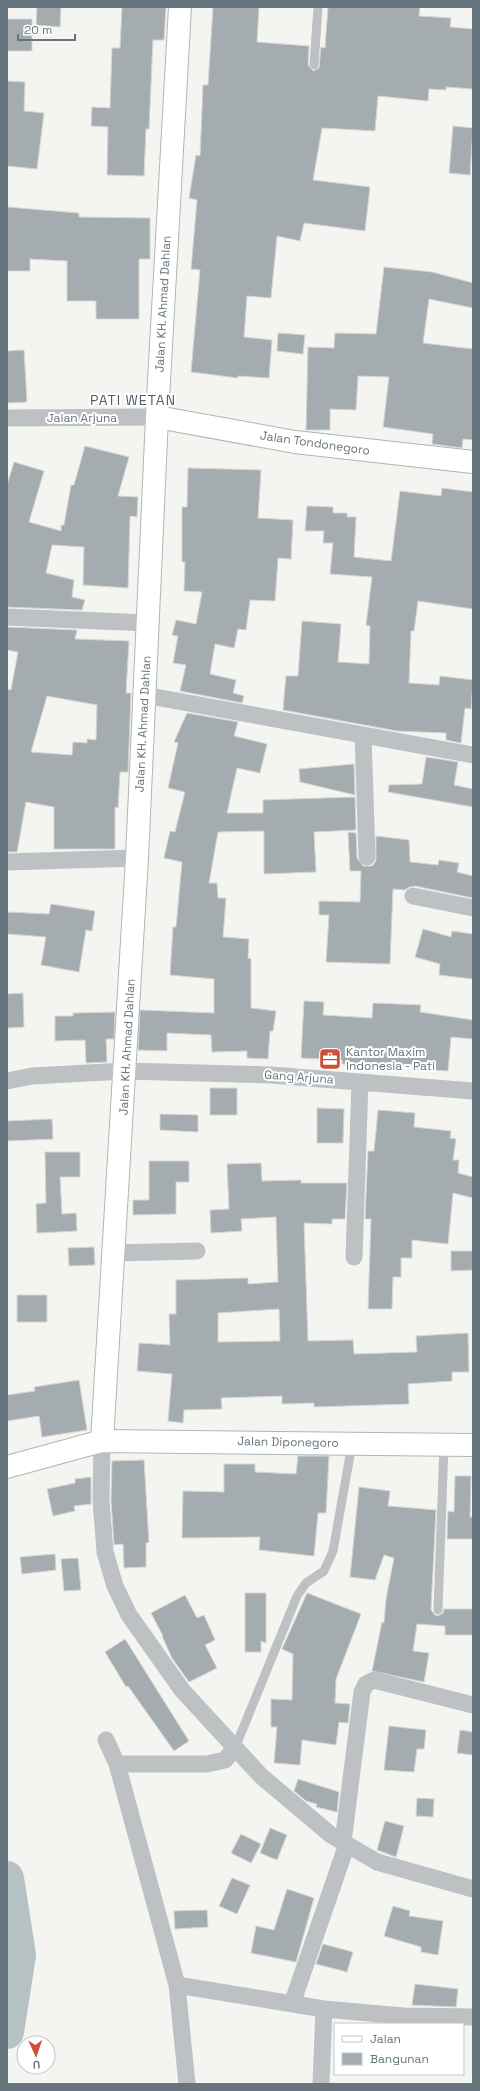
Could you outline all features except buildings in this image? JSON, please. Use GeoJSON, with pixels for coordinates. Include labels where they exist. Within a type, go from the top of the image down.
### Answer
{"type":"FeatureCollection","features":[{"type":"Feature","properties":{"kind":"street","name":"Jalan KH. Ahmad Dahlan"},"geometry":{"type":"LineString","coordinates":[[102,1441],[137,858],[157,418],[180,7]]}},
{"type":"Feature","properties":{"kind":"street","name":"Jalan Arjuna"},"geometry":{"type":"LineString","coordinates":[[7,418],[157,418]]}},
{"type":"Feature","properties":{"kind":"street","name":"Jalan Tondonegoro"},"geometry":{"type":"LineString","coordinates":[[157,418],[295,442],[473,462]]}},
{"type":"Feature","properties":{"kind":"street"},"geometry":{"type":"LineString","coordinates":[[7,618],[148,623]]}},
{"type":"Feature","properties":{"kind":"street"},"geometry":{"type":"LineString","coordinates":[[144,695],[473,755]]}},
{"type":"Feature","properties":{"kind":"street"},"geometry":{"type":"LineString","coordinates":[[363,735],[367,858]]}},
{"type":"Feature","properties":{"kind":"street"},"geometry":{"type":"LineString","coordinates":[[7,862],[137,858]]}},
{"type":"Feature","properties":{"kind":"street"},"geometry":{"type":"LineString","coordinates":[[413,896],[473,908]]}},
{"type":"Feature","properties":{"kind":"street","name":"Gang Arjuna"},"geometry":{"type":"LineString","coordinates":[[7,1081],[32,1076],[125,1071],[271,1075],[473,1091]]}},
{"type":"Feature","properties":{"kind":"street"},"geometry":{"type":"LineString","coordinates":[[354,1257],[360,1082]]}},
{"type":"Feature","properties":{"kind":"street"},"geometry":{"type":"LineString","coordinates":[[114,1254],[197,1251]]}},
{"type":"Feature","properties":{"kind":"street"},"geometry":{"type":"LineString","coordinates":[[102,1441],[101,1500],[104,1552],[115,1586],[129,1615],[182,1690],[261,1776],[331,1835],[377,1862],[473,1889]]}},
{"type":"Feature","properties":{"kind":"street","name":"Jalan Diponegoro"},"geometry":{"type":"LineString","coordinates":[[7,1467],[102,1441],[353,1443],[473,1446]]}},
{"type":"Feature","properties":{"kind":"street"},"geometry":{"type":"LineString","coordinates":[[292,2004],[345,1843],[362,1692],[366,1684],[374,1680],[473,1705]]}},
{"type":"Feature","properties":{"kind":"street"},"geometry":{"type":"LineString","coordinates":[[106,1740],[117,1764],[177,1986],[187,2084]]}},
{"type":"Feature","properties":{"kind":"street"},"geometry":{"type":"LineString","coordinates":[[117,1764],[208,1764],[225,1760],[236,1748]]}},
{"type":"Feature","properties":{"kind":"street"},"geometry":{"type":"LineString","coordinates":[[177,1986],[324,2009],[403,2016],[473,2017]]}},
{"type":"Feature","properties":{"kind":"street"},"geometry":{"type":"LineString","coordinates":[[320,2084],[324,2009]]}},
{"type":"Feature","properties":{"kind":"lane"},"geometry":{"type":"LineString","coordinates":[[314,65],[318,7]]}},
{"type":"Feature","properties":{"kind":"lane"},"geometry":{"type":"LineString","coordinates":[[236,1748],[297,1596],[306,1583],[324,1571],[333,1551],[353,1443]]}},
{"type":"Feature","properties":{"kind":"lane"},"geometry":{"type":"LineString","coordinates":[[438,1610],[444,1446]]}},
{"type":"Feature","properties":{"kind":"waterway"},"geometry":{"type":"LineString","coordinates":[[7,1878],[19,1955],[7,2032]]}},
{"type":"Feature","properties":{"kind":"place","name":"Kantor Maxim Indonesia - Pati"},"geometry":{"type":"Point","coordinates":[330,1059]}},
{"type":"Feature","properties":{"kind":"district","name":"PATI WETAN"},"geometry":{"type":"Point","coordinates":[133,400]}}]}
